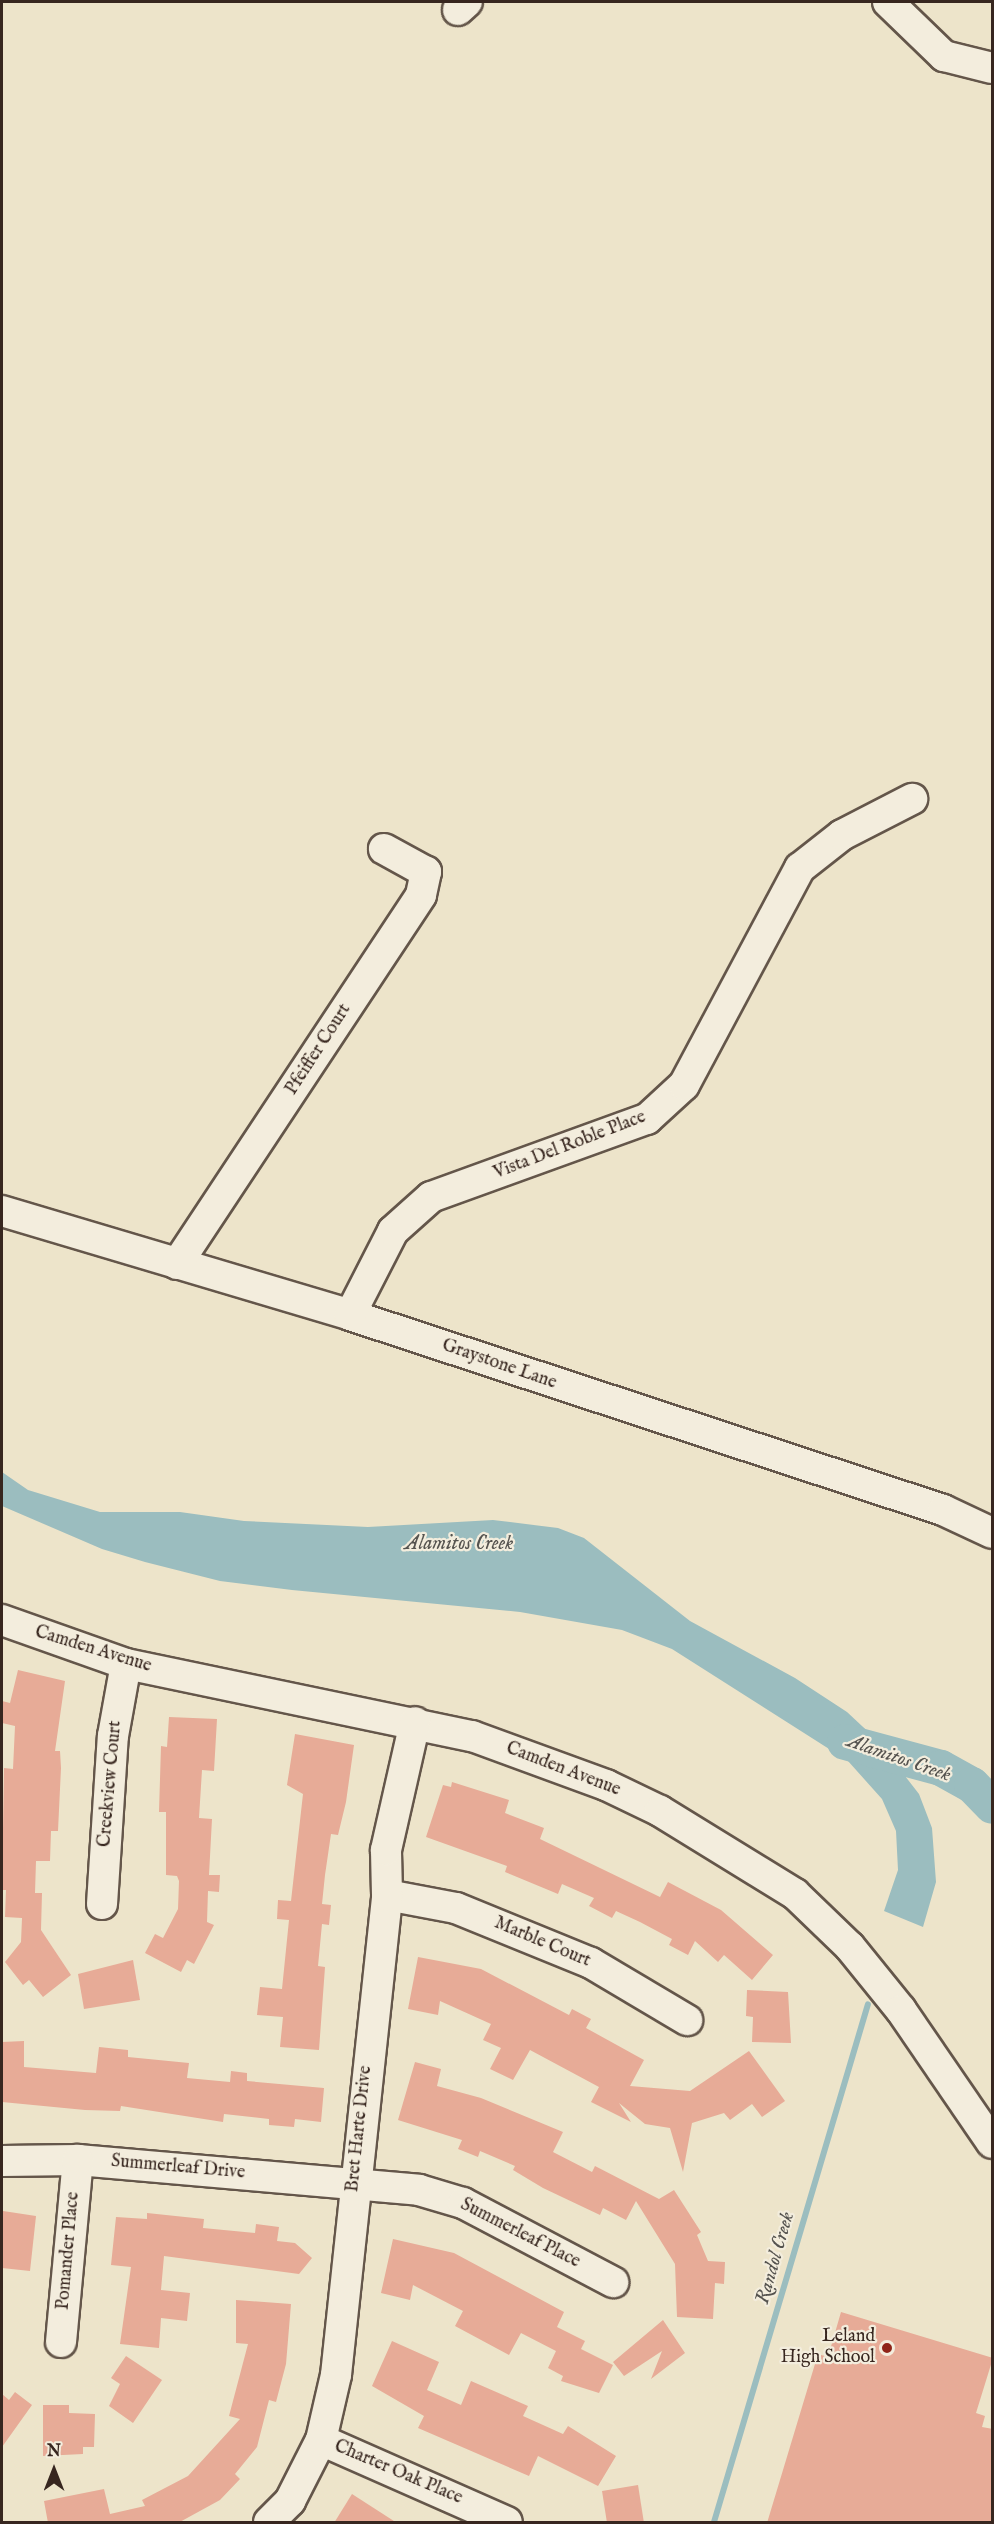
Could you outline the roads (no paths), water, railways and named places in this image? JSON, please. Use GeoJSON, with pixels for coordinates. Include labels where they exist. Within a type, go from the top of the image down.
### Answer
{"type":"FeatureCollection","features":[{"type":"Feature","properties":{"kind":"street"},"geometry":{"type":"LineString","coordinates":[[888,2],[944,56],[993,68]]}},
{"type":"Feature","properties":{"kind":"street","name":"Vista Del Roble Place"},"geometry":{"type":"LineString","coordinates":[[350,1315],[393,1231],[431,1197],[647,1119],[677,1092],[800,868],[842,835],[912,799]]}},
{"type":"Feature","properties":{"kind":"street","name":"Pfeiffer Court"},"geometry":{"type":"LineString","coordinates":[[177,1264],[421,895],[426,872],[384,849]]}},
{"type":"Feature","properties":{"kind":"street","name":"Graystone Lane"},"geometry":{"type":"LineString","coordinates":[[2,1211],[350,1315],[943,1510],[993,1533]]}},
{"type":"Feature","properties":{"kind":"street","name":"Camden Avenue"},"geometry":{"type":"LineString","coordinates":[[2,1620],[126,1664],[415,1722],[482,1740],[606,1785],[698,1831],[795,1894],[879,1982],[993,2143]]}},
{"type":"Feature","properties":{"kind":"street","name":"Creekview Court"},"geometry":{"type":"LineString","coordinates":[[102,1904],[113,1736],[126,1664]]}},
{"type":"Feature","properties":{"kind":"street","name":"Bret Harte Drive"},"geometry":{"type":"LineString","coordinates":[[269,2523],[290,2501],[321,2440],[336,2375],[354,2183],[387,1895],[386,1850],[415,1722]]}},
{"type":"Feature","properties":{"kind":"street","name":"Marble Court"},"geometry":{"type":"LineString","coordinates":[[387,1895],[456,1908],[591,1963],[687,2020]]}},
{"type":"Feature","properties":{"kind":"street","name":"Summerleaf Drive"},"geometry":{"type":"LineString","coordinates":[[2,2161],[78,2160],[354,2183]]}},
{"type":"Feature","properties":{"kind":"street","name":"Pomander Place"},"geometry":{"type":"LineString","coordinates":[[61,2343],[78,2160]]}},
{"type":"Feature","properties":{"kind":"street","name":"Summerleaf Place"},"geometry":{"type":"LineString","coordinates":[[354,2183],[419,2190],[463,2203],[613,2282]]}},
{"type":"Feature","properties":{"kind":"street","name":"Charter Oak Place"},"geometry":{"type":"LineString","coordinates":[[321,2440],[507,2523]]}},
{"type":"Feature","properties":{"kind":"water"},"geometry":{"type":"Polygon","coordinates":[[[2,1472],[28,1490],[100,1512],[180,1512],[244,1521],[368,1527],[493,1520],[558,1528],[584,1538],[690,1621],[795,1678],[847,1712],[877,1740],[919,1794],[932,1828],[936,1882],[923,1927],[884,1911],[898,1870],[896,1831],[882,1799],[848,1761],[672,1649],[622,1630],[520,1612],[220,1581],[145,1562],[102,1549],[2,1506],[2,1472]]]}},
{"type":"Feature","properties":{"kind":"waterway","name":"Alamitos Creek"},"geometry":{"type":"LineString","coordinates":[[845,1742],[941,1768],[972,1785],[992,1806]]}},
{"type":"Feature","properties":{"kind":"waterway","name":"Randol Creek"},"geometry":{"type":"LineString","coordinates":[[714,2522],[868,2004]]}},
{"type":"Feature","properties":{"kind":"place","name":"Leland High School"},"geometry":{"type":"Point","coordinates":[887,2348]}}]}
